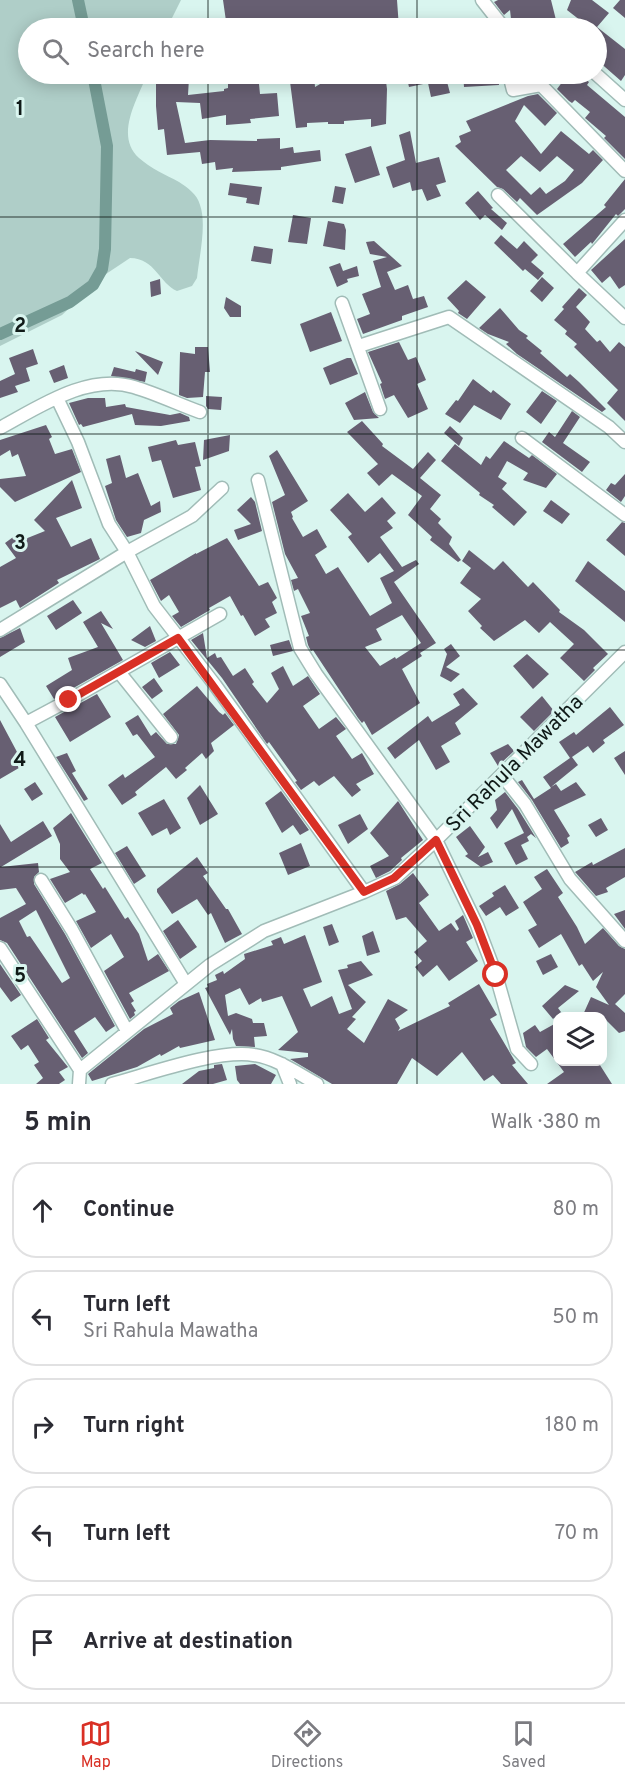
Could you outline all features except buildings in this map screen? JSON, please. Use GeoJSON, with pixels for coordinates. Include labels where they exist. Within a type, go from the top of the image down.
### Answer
{"type":"FeatureCollection","features":[{"type":"Feature","properties":{"kind":"street"},"geometry":{"type":"LineString","coordinates":[[482,0],[496,18]]}},
{"type":"Feature","properties":{"kind":"street"},"geometry":{"type":"LineString","coordinates":[[512,84],[513,90],[541,85],[625,171]]}},
{"type":"Feature","properties":{"kind":"street"},"geometry":{"type":"LineString","coordinates":[[607,84],[625,100]]}},
{"type":"Feature","properties":{"kind":"street"},"geometry":{"type":"LineString","coordinates":[[498,195],[625,318]]}},
{"type":"Feature","properties":{"kind":"street"},"geometry":{"type":"LineString","coordinates":[[577,273],[625,220]]}},
{"type":"Feature","properties":{"kind":"street"},"geometry":{"type":"LineString","coordinates":[[342,303],[380,409]]}},
{"type":"Feature","properties":{"kind":"street"},"geometry":{"type":"LineString","coordinates":[[359,346],[449,317],[609,427],[625,442]]}},
{"type":"Feature","properties":{"kind":"street"},"geometry":{"type":"LineString","coordinates":[[0,428],[57,398],[91,384],[132,386],[200,412]]}},
{"type":"Feature","properties":{"kind":"street"},"geometry":{"type":"LineString","coordinates":[[57,398],[78,442],[109,524],[127,552],[154,606],[364,892]]}},
{"type":"Feature","properties":{"kind":"street"},"geometry":{"type":"LineString","coordinates":[[522,438],[625,516]]}},
{"type":"Feature","properties":{"kind":"street"},"geometry":{"type":"LineString","coordinates":[[258,480],[300,648],[316,674],[436,840],[477,925],[496,975],[517,1049],[531,1064]]}},
{"type":"Feature","properties":{"kind":"street"},"geometry":{"type":"LineString","coordinates":[[0,630],[127,552],[192,516],[222,488]]}},
{"type":"Feature","properties":{"kind":"street"},"geometry":{"type":"LineString","coordinates":[[26,723],[220,614]]}},
{"type":"Feature","properties":{"kind":"street","name":"Sri Rahula Mawatha"},"geometry":{"type":"LineString","coordinates":[[80,1070],[210,964],[264,931],[394,878],[436,840],[625,652]]}},
{"type":"Feature","properties":{"kind":"street"},"geometry":{"type":"LineString","coordinates":[[119,672],[171,737]]}},
{"type":"Feature","properties":{"kind":"street"},"geometry":{"type":"LineString","coordinates":[[0,684],[186,984]]}},
{"type":"Feature","properties":{"kind":"street"},"geometry":{"type":"LineString","coordinates":[[502,775],[525,804],[570,879],[625,941]]}},
{"type":"Feature","properties":{"kind":"street"},"geometry":{"type":"LineString","coordinates":[[41,880],[72,930],[127,1031]]}},
{"type":"Feature","properties":{"kind":"street"},"geometry":{"type":"LineString","coordinates":[[0,948],[80,1070],[79,1084]]}},
{"type":"Feature","properties":{"kind":"street"},"geometry":{"type":"LineString","coordinates":[[112,1084],[220,1055],[253,1054],[282,1064],[317,1084]]}},
{"type":"Feature","properties":{"kind":"street"},"geometry":{"type":"LineString","coordinates":[[282,1064],[290,1084]]}},
{"type":"Feature","properties":{"kind":"shaded area"},"geometry":{"type":"Polygon","coordinates":[[[0,0],[181,0],[172,18],[18,18],[18,84],[143,84],[130,117],[128,139],[132,149],[143,162],[179,182],[199,201],[203,222],[197,278],[192,286],[177,291],[171,288],[146,262],[130,258],[103,276],[62,315],[0,346],[0,0]]]}},
{"type":"Feature","properties":{"kind":"waterway"},"geometry":{"type":"LineString","coordinates":[[78,0],[82,18]]}},
{"type":"Feature","properties":{"kind":"waterway"},"geometry":{"type":"LineString","coordinates":[[0,334],[70,302],[93,285],[102,269],[105,249],[107,146],[95,84]]}},
{"type":"Feature","properties":{"kind":"route"},"geometry":{"type":"LineString","coordinates":[[69,700],[178,638],[215,685],[364,892],[394,878],[436,840],[477,925],[496,975]]}}]}
